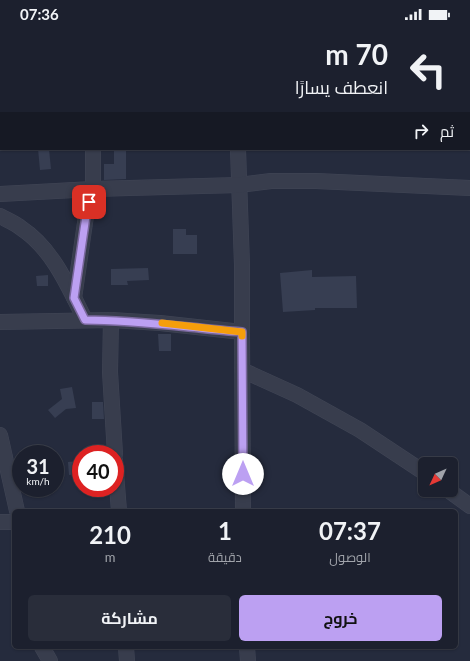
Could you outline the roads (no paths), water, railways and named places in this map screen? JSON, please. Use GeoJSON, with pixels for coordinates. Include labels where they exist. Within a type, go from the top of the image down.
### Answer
{"type":"FeatureCollection","features":[{"type":"Feature","properties":{"kind":"street"},"geometry":{"type":"LineString","coordinates":[[74,298],[86,216],[93,189],[94,150]]}},
{"type":"Feature","properties":{"kind":"street"},"geometry":{"type":"LineString","coordinates":[[238,150],[242,265],[243,509]]}},
{"type":"Feature","properties":{"kind":"street"},"geometry":{"type":"LineString","coordinates":[[0,194],[93,189],[239,185],[271,181],[316,181],[470,188]]}},
{"type":"Feature","properties":{"kind":"street"},"geometry":{"type":"LineString","coordinates":[[0,216],[22,228],[42,247],[56,265],[85,320]]}},
{"type":"Feature","properties":{"kind":"street"},"geometry":{"type":"LineString","coordinates":[[0,322],[111,320],[160,323],[242,332]]}},
{"type":"Feature","properties":{"kind":"street"},"geometry":{"type":"LineString","coordinates":[[111,320],[110,372],[114,445]]}},
{"type":"Feature","properties":{"kind":"street"},"geometry":{"type":"LineString","coordinates":[[242,370],[297,395],[353,426],[418,468]]}},
{"type":"Feature","properties":{"kind":"street"},"geometry":{"type":"LineString","coordinates":[[0,434],[17,509]]}},
{"type":"Feature","properties":{"kind":"street"},"geometry":{"type":"LineString","coordinates":[[118,497],[119,509]]}},
{"type":"Feature","properties":{"kind":"street"},"geometry":{"type":"LineString","coordinates":[[458,497],[470,506]]}},
{"type":"Feature","properties":{"kind":"street"},"geometry":{"type":"LineString","coordinates":[[0,522],[12,522]]}},
{"type":"Feature","properties":{"kind":"street"},"geometry":{"type":"LineString","coordinates":[[43,649],[50,661]]}},
{"type":"Feature","properties":{"kind":"street"},"geometry":{"type":"LineString","coordinates":[[126,649],[127,661]]}},
{"type":"Feature","properties":{"kind":"street"},"geometry":{"type":"LineString","coordinates":[[248,649],[248,661]]}}]}
